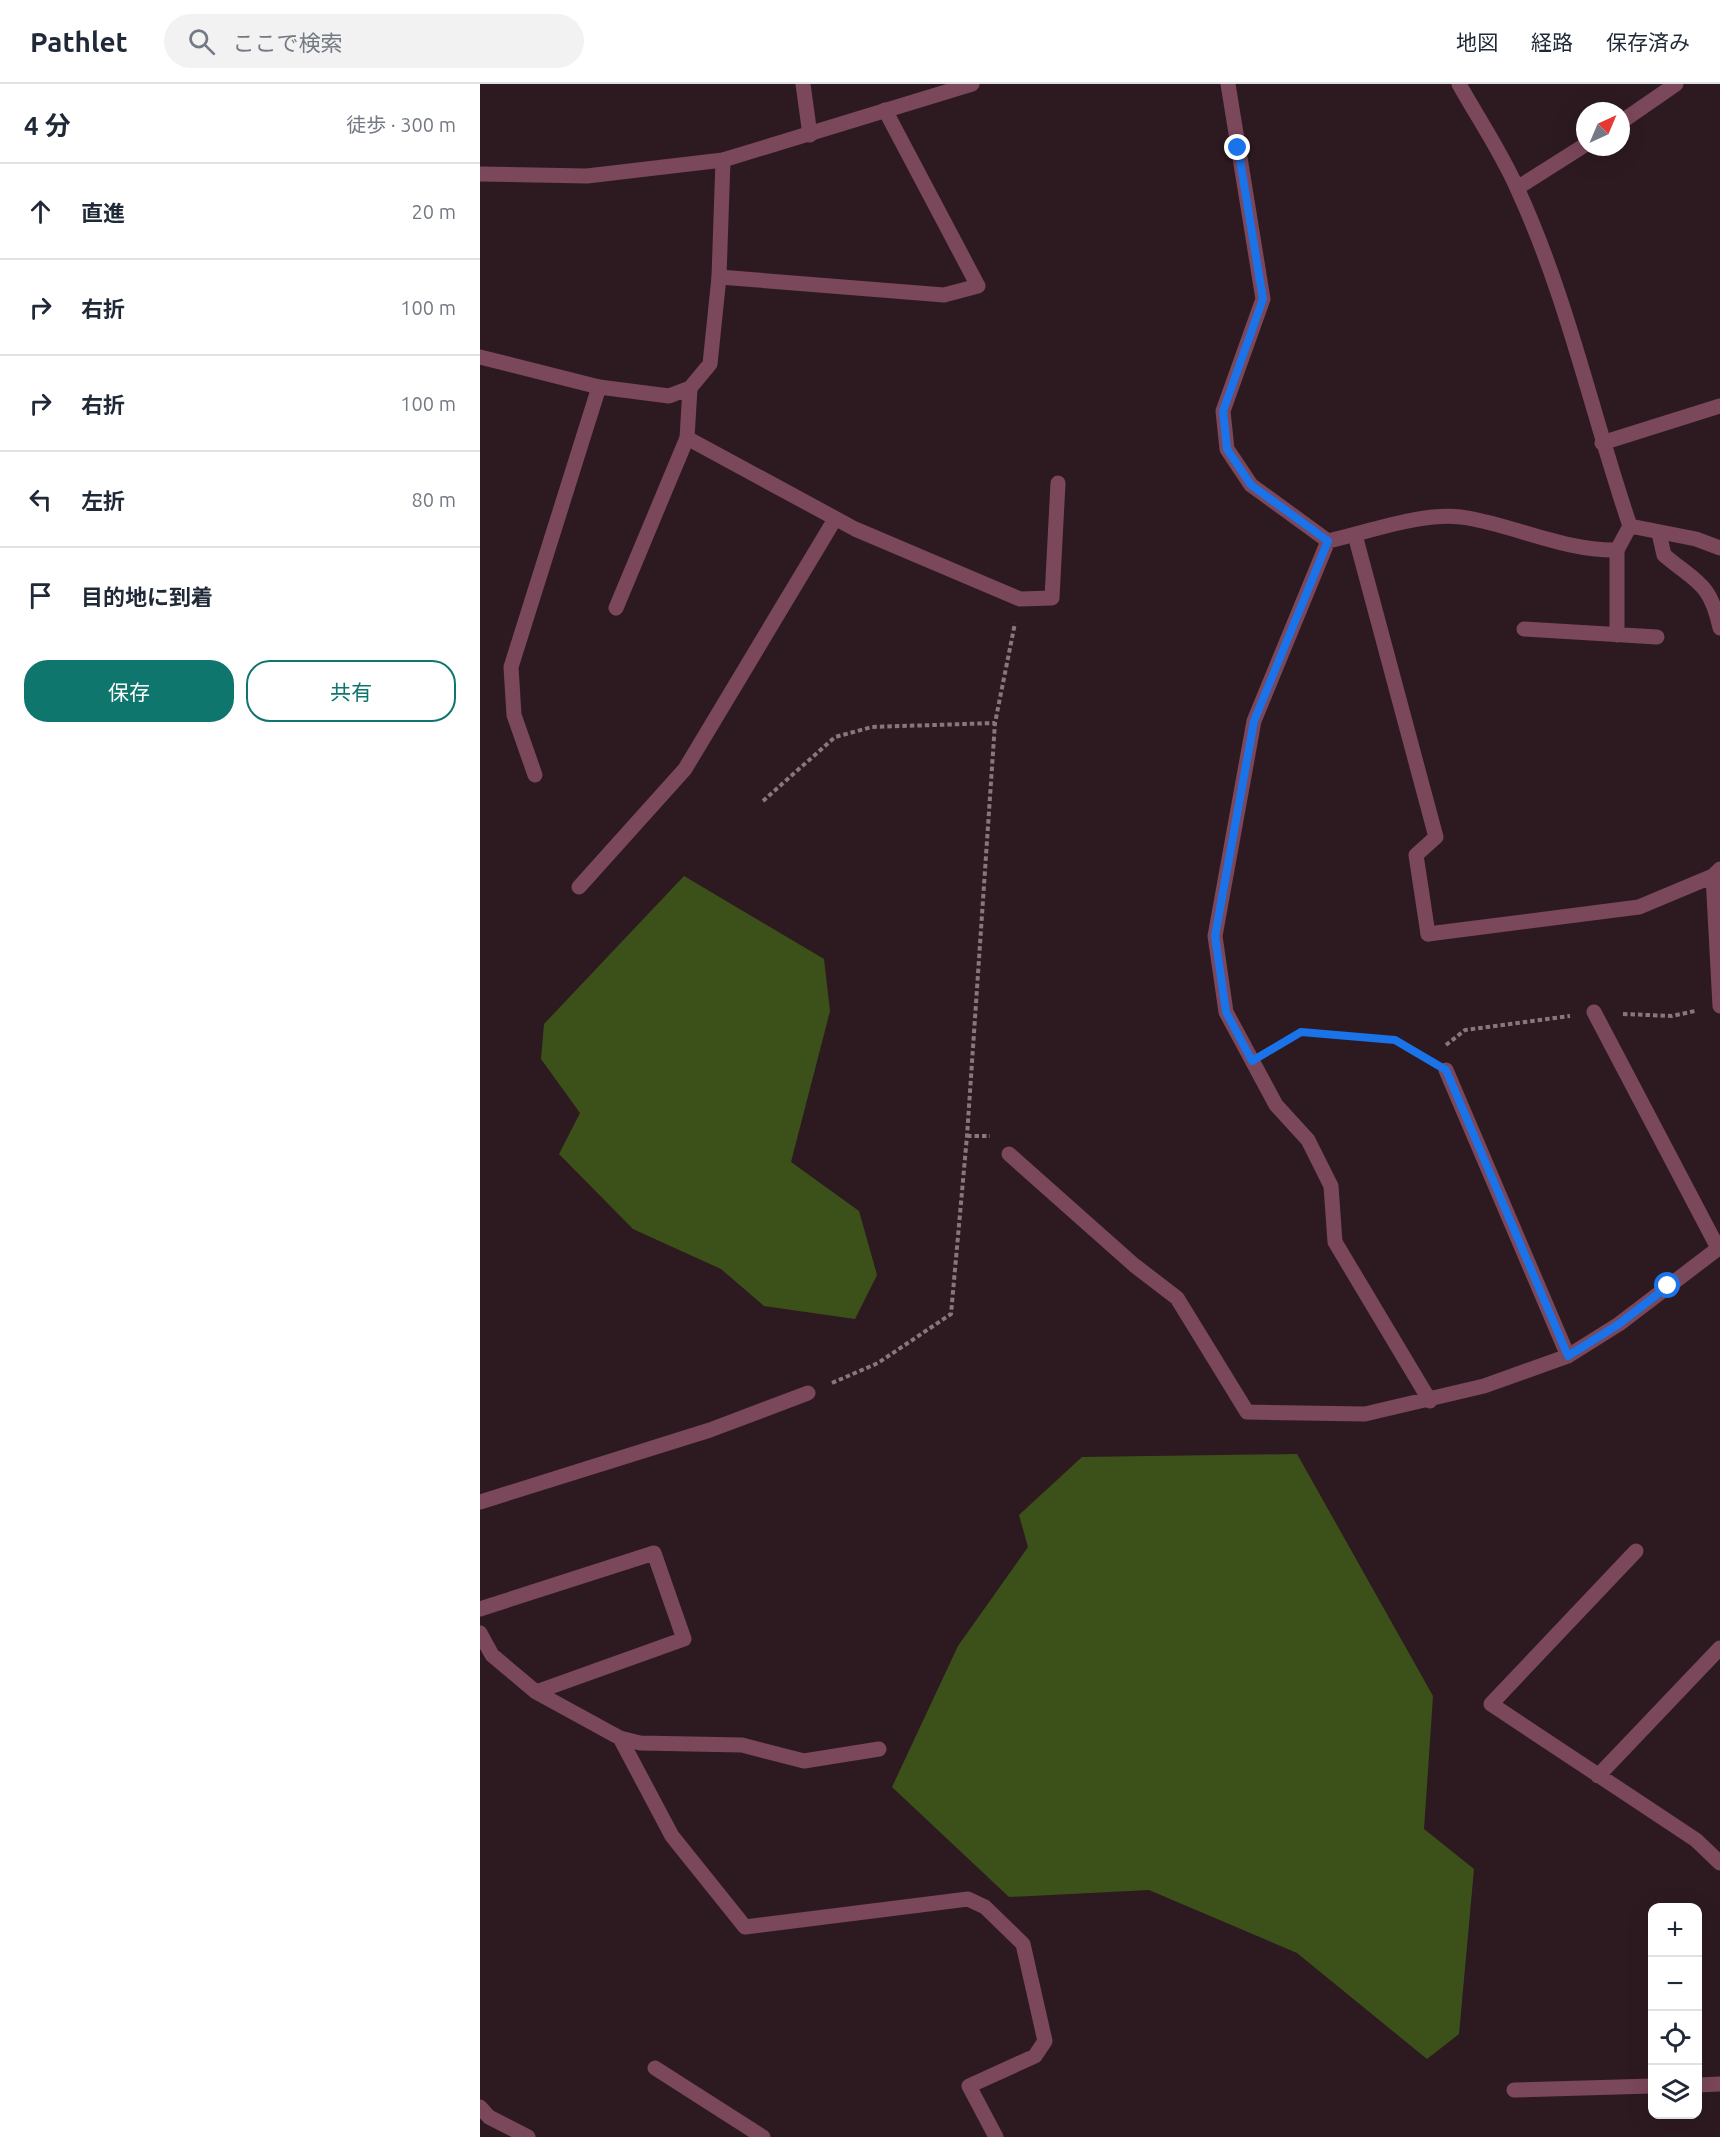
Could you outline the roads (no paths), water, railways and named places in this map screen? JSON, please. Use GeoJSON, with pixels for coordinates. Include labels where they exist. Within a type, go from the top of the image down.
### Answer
{"type":"FeatureCollection","features":[{"type":"Feature","properties":{"kind":"street"},"geometry":{"type":"LineString","coordinates":[[803,84],[810,135]]}},
{"type":"Feature","properties":{"kind":"street"},"geometry":{"type":"LineString","coordinates":[[480,174],[587,176],[723,160],[972,84]]}},
{"type":"Feature","properties":{"kind":"street"},"geometry":{"type":"LineString","coordinates":[[1228,84],[1263,299],[1223,411],[1227,449],[1251,485],[1328,541],[1426,518],[1466,517],[1557,541],[1601,550],[1617,550]]}},
{"type":"Feature","properties":{"kind":"street"},"geometry":{"type":"LineString","coordinates":[[1459,84],[1517,188],[1569,323],[1602,443],[1630,526],[1617,550],[1617,635]]}},
{"type":"Feature","properties":{"kind":"street"},"geometry":{"type":"LineString","coordinates":[[1630,116],[1676,84]]}},
{"type":"Feature","properties":{"kind":"street"},"geometry":{"type":"LineString","coordinates":[[718,277],[944,295],[978,286],[885,110]]}},
{"type":"Feature","properties":{"kind":"street"},"geometry":{"type":"LineString","coordinates":[[1517,188],[1576,151]]}},
{"type":"Feature","properties":{"kind":"street"},"geometry":{"type":"LineString","coordinates":[[480,357],[599,387],[669,396],[690,388],[710,364],[718,277],[723,160]]}},
{"type":"Feature","properties":{"kind":"street"},"geometry":{"type":"LineString","coordinates":[[535,775],[514,715],[511,667],[599,387]]}},
{"type":"Feature","properties":{"kind":"street"},"geometry":{"type":"LineString","coordinates":[[616,608],[687,438],[690,388]]}},
{"type":"Feature","properties":{"kind":"street"},"geometry":{"type":"LineString","coordinates":[[1602,443],[1720,406]]}},
{"type":"Feature","properties":{"kind":"street"},"geometry":{"type":"LineString","coordinates":[[687,438],[835,519],[1020,599],[1052,598],[1058,483]]}},
{"type":"Feature","properties":{"kind":"street"},"geometry":{"type":"LineString","coordinates":[[579,887],[685,769],[835,519]]}},
{"type":"Feature","properties":{"kind":"street"},"geometry":{"type":"LineString","coordinates":[[1630,526],[1696,539],[1720,548]]}},
{"type":"Feature","properties":{"kind":"street"},"geometry":{"type":"LineString","coordinates":[[1659,533],[1664,555],[1688,571],[1714,602],[1720,628]]}},
{"type":"Feature","properties":{"kind":"street"},"geometry":{"type":"LineString","coordinates":[[1354,535],[1436,837],[1416,855],[1428,934],[1639,907],[1716,872],[1720,1006]]}},
{"type":"Feature","properties":{"kind":"street"},"geometry":{"type":"LineString","coordinates":[[1328,541],[1254,721],[1215,936],[1226,1012],[1276,1105],[1308,1140],[1331,1186],[1335,1242],[1430,1401]]}},
{"type":"Feature","properties":{"kind":"street"},"geometry":{"type":"LineString","coordinates":[[1524,629],[1657,637]]}},
{"type":"Feature","properties":{"kind":"street"},"geometry":{"type":"LineString","coordinates":[[1009,1154],[1134,1265],[1177,1298],[1247,1412],[1365,1414],[1430,1401],[1484,1386],[1568,1356],[1619,1324],[1719,1248],[1594,1012]]}},
{"type":"Feature","properties":{"kind":"street"},"geometry":{"type":"LineString","coordinates":[[1446,1070],[1568,1356]]}},
{"type":"Feature","properties":{"kind":"street"},"geometry":{"type":"LineString","coordinates":[[480,1502],[710,1430],[808,1393]]}},
{"type":"Feature","properties":{"kind":"street"},"geometry":{"type":"LineString","coordinates":[[1636,1551],[1491,1704],[1696,1840],[1720,1863]]}},
{"type":"Feature","properties":{"kind":"street"},"geometry":{"type":"LineString","coordinates":[[480,1608],[654,1553],[684,1639],[536,1692]]}},
{"type":"Feature","properties":{"kind":"street"},"geometry":{"type":"LineString","coordinates":[[480,1634],[492,1655],[536,1692],[620,1738],[640,1743],[742,1745],[804,1761],[879,1749]]}},
{"type":"Feature","properties":{"kind":"street"},"geometry":{"type":"LineString","coordinates":[[1598,1776],[1720,1648]]}},
{"type":"Feature","properties":{"kind":"street"},"geometry":{"type":"LineString","coordinates":[[620,1738],[672,1836],[745,1927],[968,1899],[985,1907],[1023,1944],[1045,2041],[1035,2056],[969,2086],[996,2137]]}},
{"type":"Feature","properties":{"kind":"street"},"geometry":{"type":"LineString","coordinates":[[655,2068],[762,2137]]}},
{"type":"Feature","properties":{"kind":"street"},"geometry":{"type":"LineString","coordinates":[[1702,2085],[1720,2084]]}},
{"type":"Feature","properties":{"kind":"street"},"geometry":{"type":"LineString","coordinates":[[1514,2090],[1648,2086]]}},
{"type":"Feature","properties":{"kind":"street"},"geometry":{"type":"LineString","coordinates":[[480,2108],[489,2117],[528,2137]]}}]}
